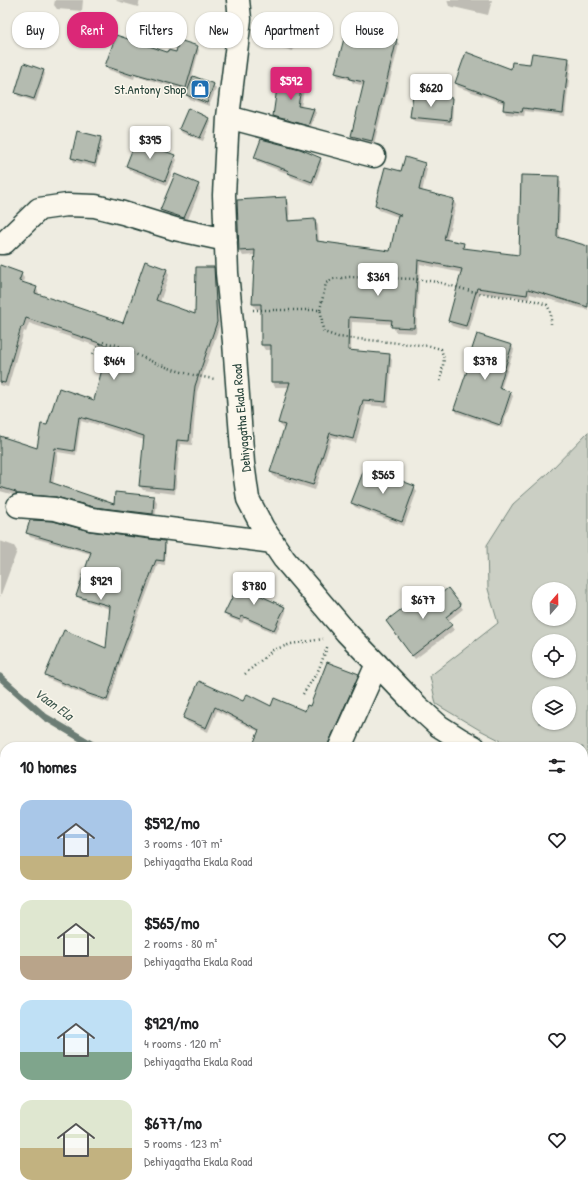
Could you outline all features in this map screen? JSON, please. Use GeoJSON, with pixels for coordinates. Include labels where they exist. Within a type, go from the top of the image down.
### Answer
{"type":"FeatureCollection","features":[{"type":"Feature","properties":{"kind":"street","name":"Dehiyagatha Ekala Road"},"geometry":{"type":"LineString","coordinates":[[238,0],[240,19],[228,117],[224,195],[231,310],[248,499],[263,528],[338,636],[377,664],[417,706],[439,726],[465,742]]}},
{"type":"Feature","properties":{"kind":"street"},"geometry":{"type":"LineString","coordinates":[[228,117],[374,156]]}},
{"type":"Feature","properties":{"kind":"street"},"geometry":{"type":"LineString","coordinates":[[0,243],[4,243],[39,209],[67,205],[95,206],[175,229],[226,240]]}},
{"type":"Feature","properties":{"kind":"street"},"geometry":{"type":"LineString","coordinates":[[18,506],[55,509],[91,519],[273,542]]}},
{"type":"Feature","properties":{"kind":"street"},"geometry":{"type":"LineString","coordinates":[[342,742],[377,664]]}},
{"type":"Feature","properties":{"kind":"path"},"geometry":{"type":"LineString","coordinates":[[440,383],[444,358],[441,349],[430,346],[338,337],[324,332],[320,310],[326,282],[333,279],[350,277],[415,279],[437,282],[478,293],[536,301],[547,305],[551,313],[550,324]]}},
{"type":"Feature","properties":{"kind":"path"},"geometry":{"type":"LineString","coordinates":[[231,310],[320,310]]}},
{"type":"Feature","properties":{"kind":"path"},"geometry":{"type":"LineString","coordinates":[[93,354],[102,342],[110,343],[160,366],[193,376],[237,383]]}},
{"type":"Feature","properties":{"kind":"path"},"geometry":{"type":"LineString","coordinates":[[245,674],[273,650],[291,644],[338,636]]}},
{"type":"Feature","properties":{"kind":"path"},"geometry":{"type":"LineString","coordinates":[[303,694],[318,670],[328,647],[338,636]]}},
{"type":"Feature","properties":{"kind":"shaded area"},"geometry":{"type":"Polygon","coordinates":[[[588,432],[588,742],[503,742],[436,704],[430,676],[498,623],[488,589],[487,545],[513,504],[548,473],[588,432]]]}},
{"type":"Feature","properties":{"kind":"building"},"geometry":{"type":"Polygon","coordinates":[[[118,36],[126,38],[126,48],[155,48],[167,52],[168,50],[176,52],[177,48],[187,48],[187,43],[195,45],[195,48],[197,48],[186,88],[133,73],[132,75],[105,66],[111,48],[118,48],[118,36]]]}},
{"type":"Feature","properties":{"kind":"building"},"geometry":{"type":"Polygon","coordinates":[[[342,48],[395,48],[372,141],[351,136],[364,82],[349,79],[350,77],[335,73],[342,48]]]}},
{"type":"Feature","properties":{"kind":"building"},"geometry":{"type":"Polygon","coordinates":[[[466,52],[511,69],[512,62],[530,64],[532,53],[569,58],[563,113],[523,108],[522,112],[503,110],[504,101],[455,83],[466,52]]]}},
{"type":"Feature","properties":{"kind":"building"},"geometry":{"type":"Polygon","coordinates":[[[24,63],[44,70],[34,99],[15,93],[24,63]]]}},
{"type":"Feature","properties":{"kind":"building"},"geometry":{"type":"Polygon","coordinates":[[[279,74],[303,78],[298,106],[314,109],[308,126],[273,116],[279,74]]]}},
{"type":"Feature","properties":{"kind":"building","name":"St.Antony Shop"},"geometry":{"type":"Polygon","coordinates":[[[193,76],[214,84],[207,103],[186,95],[193,76]]]}},
{"type":"Feature","properties":{"kind":"building"},"geometry":{"type":"Polygon","coordinates":[[[413,95],[452,98],[450,121],[410,117],[413,95]]]}},
{"type":"Feature","properties":{"kind":"building"},"geometry":{"type":"Polygon","coordinates":[[[188,108],[209,118],[200,138],[179,129],[188,108]]]}},
{"type":"Feature","properties":{"kind":"building"},"geometry":{"type":"Polygon","coordinates":[[[77,131],[101,137],[95,164],[71,158],[77,131]]]}},
{"type":"Feature","properties":{"kind":"building"},"geometry":{"type":"Polygon","coordinates":[[[261,139],[300,149],[321,158],[312,182],[288,173],[289,171],[254,158],[261,139]]]}},
{"type":"Feature","properties":{"kind":"building"},"geometry":{"type":"Polygon","coordinates":[[[136,140],[175,155],[165,181],[126,166],[136,140]]]}},
{"type":"Feature","properties":{"kind":"building"},"geometry":{"type":"Polygon","coordinates":[[[405,157],[425,163],[419,190],[454,199],[444,239],[464,243],[463,248],[519,255],[521,175],[559,176],[557,237],[588,246],[588,307],[528,289],[527,295],[477,288],[466,326],[448,321],[462,269],[418,260],[414,328],[391,327],[392,320],[349,317],[348,350],[390,354],[386,402],[363,400],[353,439],[330,433],[313,485],[270,472],[285,425],[278,423],[290,382],[271,382],[271,345],[261,345],[261,304],[252,304],[255,250],[239,251],[237,200],[286,197],[288,221],[315,219],[317,241],[390,251],[398,215],[401,215],[375,205],[385,167],[401,171],[405,157]]]}},
{"type":"Feature","properties":{"kind":"building"},"geometry":{"type":"Polygon","coordinates":[[[175,174],[199,184],[184,218],[160,210],[175,174]]]}},
{"type":"Feature","properties":{"kind":"building"},"geometry":{"type":"Polygon","coordinates":[[[145,261],[167,269],[156,300],[195,314],[196,267],[214,267],[217,322],[195,386],[189,441],[177,440],[173,489],[139,486],[144,436],[79,417],[74,451],[55,448],[50,482],[114,504],[115,492],[154,496],[153,514],[93,507],[56,497],[16,494],[16,492],[0,487],[0,436],[37,448],[41,424],[47,425],[59,388],[94,400],[108,346],[26,318],[23,327],[21,327],[5,383],[0,382],[0,265],[22,273],[19,281],[37,287],[35,293],[123,323],[145,261]]]}},
{"type":"Feature","properties":{"kind":"building"},"geometry":{"type":"Polygon","coordinates":[[[477,334],[512,345],[499,388],[511,392],[500,425],[454,409],[470,362],[468,361],[477,334]]]}},
{"type":"Feature","properties":{"kind":"building"},"geometry":{"type":"Polygon","coordinates":[[[365,467],[415,486],[402,522],[351,503],[365,467]]]}},
{"type":"Feature","properties":{"kind":"building"},"geometry":{"type":"Polygon","coordinates":[[[30,520],[53,521],[89,531],[165,541],[164,561],[156,560],[121,654],[107,700],[45,675],[64,630],[106,648],[110,606],[76,596],[91,552],[26,533],[30,520]]]}},
{"type":"Feature","properties":{"kind":"building"},"geometry":{"type":"Polygon","coordinates":[[[242,577],[261,586],[257,594],[285,607],[274,630],[242,616],[240,620],[224,614],[242,577]]]}},
{"type":"Feature","properties":{"kind":"building"},"geometry":{"type":"Polygon","coordinates":[[[448,588],[461,605],[446,617],[452,625],[412,656],[386,621],[425,591],[432,601],[448,588]]]}},
{"type":"Feature","properties":{"kind":"building"},"geometry":{"type":"Polygon","coordinates":[[[327,662],[359,674],[329,742],[254,742],[259,730],[215,707],[206,728],[183,718],[199,681],[243,701],[247,694],[271,706],[274,698],[305,711],[307,705],[310,706],[327,662]]]}},
{"type":"Feature","properties":{"kind":"waterway","name":"Vaan Ela"},"geometry":{"type":"LineString","coordinates":[[0,677],[45,717],[88,742]]}},
{"type":"Feature","properties":{"kind":"place","name":"St.Antony Shop"},"geometry":{"type":"Point","coordinates":[200,89]}}]}
